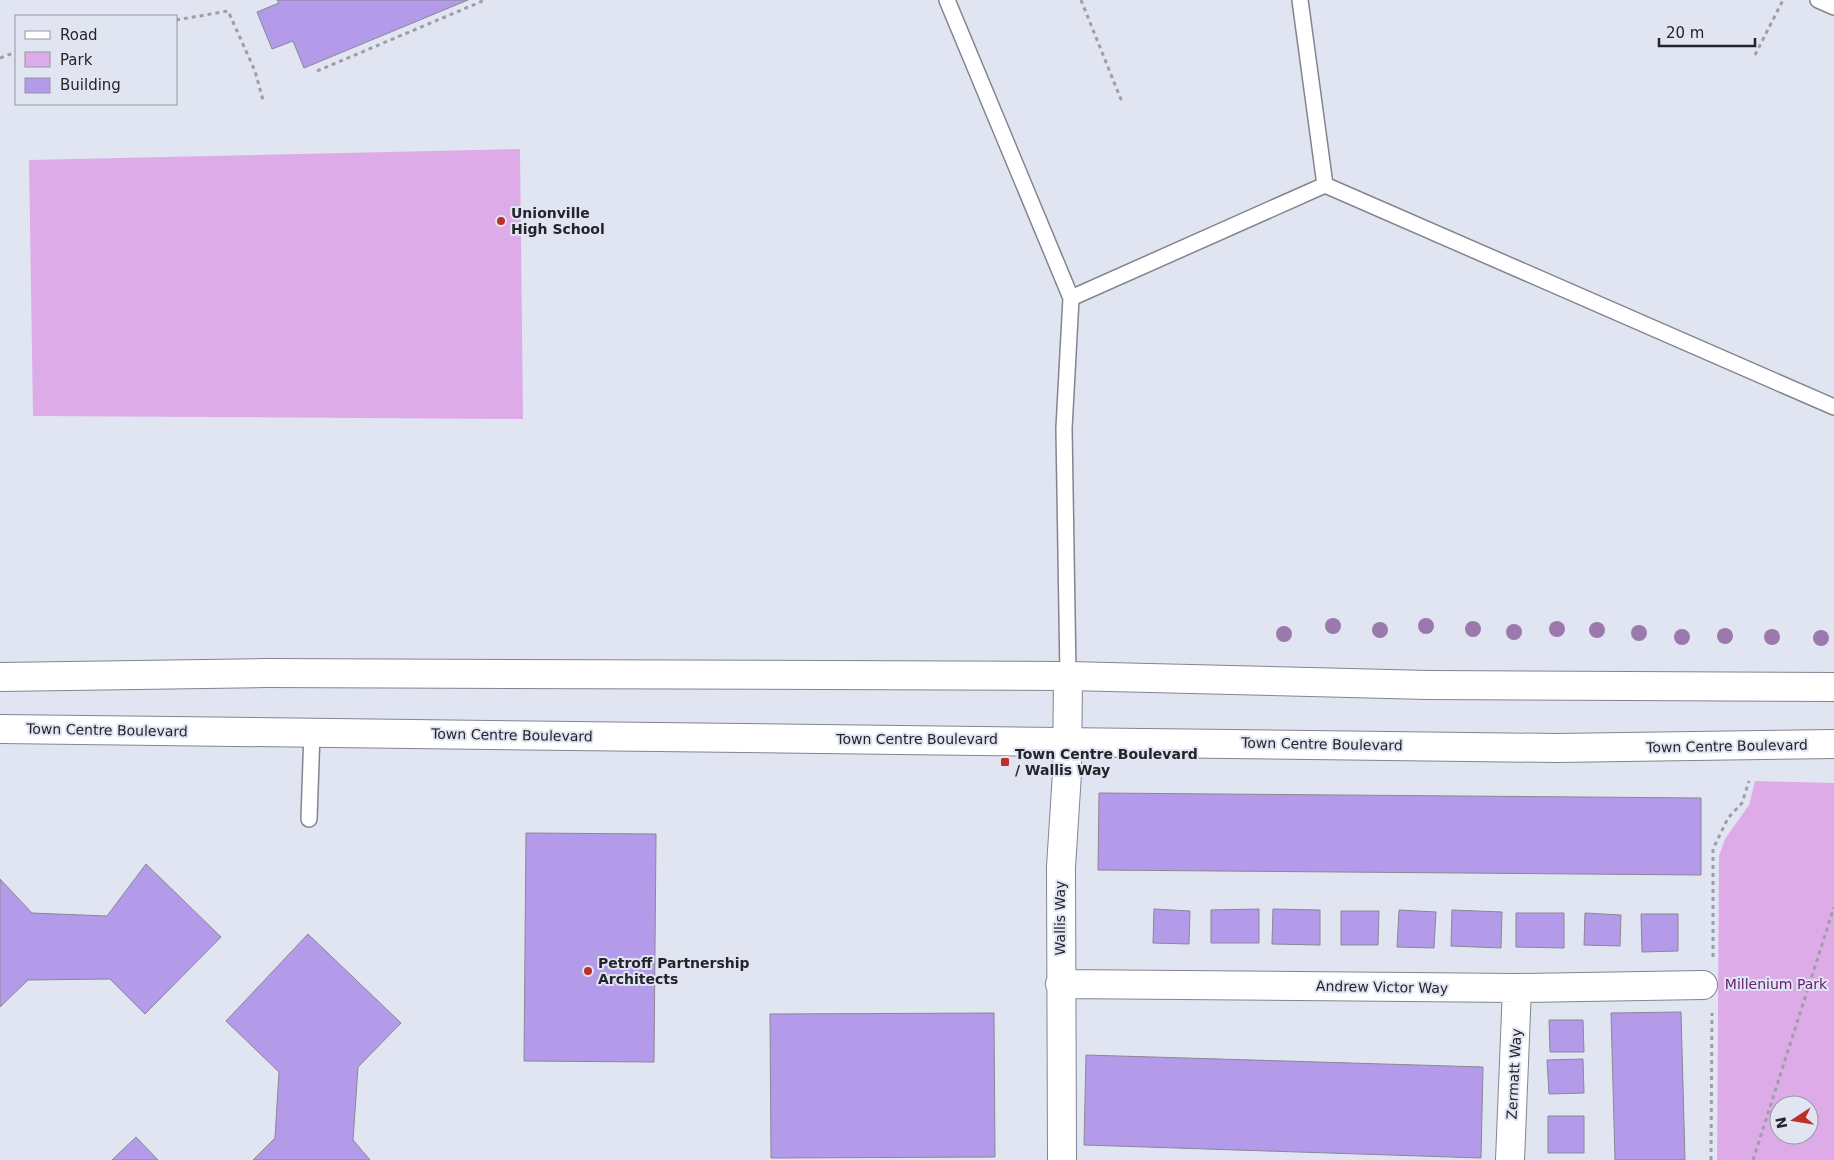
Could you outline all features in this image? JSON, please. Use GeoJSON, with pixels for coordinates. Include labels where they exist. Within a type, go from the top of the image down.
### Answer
{"type":"FeatureCollection","features":[{"type":"Feature","properties":{"kind":"main road"},"geometry":{"type":"LineString","coordinates":[[0,677],[266,672],[1068,676],[1428,685],[1834,687]]}},
{"type":"Feature","properties":{"kind":"main road","name":"Wallis Way"},"geometry":{"type":"LineString","coordinates":[[1062,1160],[1061,867],[1067,773],[1068,676]]}},
{"type":"Feature","properties":{"kind":"main road","name":"Town Centre Boulevard"},"geometry":{"type":"LineString","coordinates":[[0,729],[1067,740],[1556,748],[1834,744]]}},
{"type":"Feature","properties":{"kind":"main road","name":"Andrew Victor Way"},"geometry":{"type":"LineString","coordinates":[[1060,984],[1518,988],[1703,985]]}},
{"type":"Feature","properties":{"kind":"main road","name":"Zermatt Way"},"geometry":{"type":"LineString","coordinates":[[1510,1160],[1518,988]]}},
{"type":"Feature","properties":{"kind":"lane"},"geometry":{"type":"LineString","coordinates":[[946,0],[1070,298],[1064,428],[1068,676]]}},
{"type":"Feature","properties":{"kind":"lane"},"geometry":{"type":"LineString","coordinates":[[1300,0],[1325,185]]}},
{"type":"Feature","properties":{"kind":"lane"},"geometry":{"type":"LineString","coordinates":[[1818,0],[1834,7]]}},
{"type":"Feature","properties":{"kind":"lane"},"geometry":{"type":"LineString","coordinates":[[1070,298],[1325,185],[1834,407]]}},
{"type":"Feature","properties":{"kind":"lane"},"geometry":{"type":"LineString","coordinates":[[309,819],[312,732]]}},
{"type":"Feature","properties":{"kind":"path"},"geometry":{"type":"LineString","coordinates":[[317,71],[485,0]]}},
{"type":"Feature","properties":{"kind":"path"},"geometry":{"type":"LineString","coordinates":[[1081,0],[1122,102]]}},
{"type":"Feature","properties":{"kind":"path"},"geometry":{"type":"LineString","coordinates":[[1755,55],[1783,0]]}},
{"type":"Feature","properties":{"kind":"path"},"geometry":{"type":"LineString","coordinates":[[178,20],[228,11],[255,71],[263,100]]}},
{"type":"Feature","properties":{"kind":"path"},"geometry":{"type":"LineString","coordinates":[[0,58],[15,52]]}},
{"type":"Feature","properties":{"kind":"path"},"geometry":{"type":"LineString","coordinates":[[1753,1160],[1834,907]]}},
{"type":"Feature","properties":{"kind":"green space"},"geometry":{"type":"Polygon","coordinates":[[[520,149],[523,419],[33,416],[29,160],[520,149]]]}},
{"type":"Feature","properties":{"kind":"green space","name":"Millenium Park"},"geometry":{"type":"Polygon","coordinates":[[[1755,781],[1834,783],[1834,1160],[1717,1160],[1719,856],[1725,839],[1749,805],[1755,781]]]}},
{"type":"Feature","properties":{"kind":"building"},"geometry":{"type":"Polygon","coordinates":[[[277,0],[468,0],[304,68],[293,41],[272,49],[257,12],[279,3],[277,0]]]}},
{"type":"Feature","properties":{"kind":"building"},"geometry":{"type":"Polygon","coordinates":[[[1099,793],[1701,798],[1701,875],[1098,870],[1099,793]]]}},
{"type":"Feature","properties":{"kind":"building"},"geometry":{"type":"Polygon","coordinates":[[[526,833],[656,834],[654,1062],[524,1061],[526,833]]]}},
{"type":"Feature","properties":{"kind":"building"},"geometry":{"type":"Polygon","coordinates":[[[146,864],[221,937],[145,1014],[110,979],[28,980],[0,1007],[0,879],[32,913],[107,916],[146,864]]]}},
{"type":"Feature","properties":{"kind":"building"},"geometry":{"type":"Polygon","coordinates":[[[1154,909],[1190,911],[1189,944],[1153,943],[1154,909]]]}},
{"type":"Feature","properties":{"kind":"building"},"geometry":{"type":"Polygon","coordinates":[[[1259,909],[1259,943],[1211,943],[1211,910],[1259,909]]]}},
{"type":"Feature","properties":{"kind":"building"},"geometry":{"type":"Polygon","coordinates":[[[1273,909],[1320,910],[1320,945],[1272,944],[1273,909]]]}},
{"type":"Feature","properties":{"kind":"building"},"geometry":{"type":"Polygon","coordinates":[[[1399,910],[1436,912],[1434,948],[1397,947],[1399,910]]]}},
{"type":"Feature","properties":{"kind":"building"},"geometry":{"type":"Polygon","coordinates":[[[1452,910],[1502,912],[1501,948],[1451,946],[1452,910]]]}},
{"type":"Feature","properties":{"kind":"building"},"geometry":{"type":"Polygon","coordinates":[[[1341,911],[1379,911],[1378,945],[1341,945],[1341,911]]]}},
{"type":"Feature","properties":{"kind":"building"},"geometry":{"type":"Polygon","coordinates":[[[1516,913],[1564,913],[1564,948],[1516,947],[1516,913]]]}},
{"type":"Feature","properties":{"kind":"building"},"geometry":{"type":"Polygon","coordinates":[[[1585,913],[1621,915],[1620,946],[1584,945],[1585,913]]]}},
{"type":"Feature","properties":{"kind":"building"},"geometry":{"type":"Polygon","coordinates":[[[1641,914],[1678,914],[1678,951],[1642,952],[1641,914]]]}},
{"type":"Feature","properties":{"kind":"building"},"geometry":{"type":"Polygon","coordinates":[[[308,934],[401,1023],[358,1067],[353,1140],[370,1160],[253,1160],[275,1138],[279,1072],[226,1021],[308,934]]]}},
{"type":"Feature","properties":{"kind":"building"},"geometry":{"type":"Polygon","coordinates":[[[1681,1012],[1685,1160],[1615,1160],[1611,1013],[1681,1012]]]}},
{"type":"Feature","properties":{"kind":"building"},"geometry":{"type":"Polygon","coordinates":[[[994,1013],[995,1157],[771,1158],[770,1014],[994,1013]]]}},
{"type":"Feature","properties":{"kind":"building"},"geometry":{"type":"Polygon","coordinates":[[[1549,1020],[1583,1020],[1584,1052],[1550,1052],[1549,1020]]]}},
{"type":"Feature","properties":{"kind":"building"},"geometry":{"type":"Polygon","coordinates":[[[1086,1055],[1483,1067],[1481,1158],[1084,1145],[1086,1055]]]}},
{"type":"Feature","properties":{"kind":"building"},"geometry":{"type":"Polygon","coordinates":[[[1583,1059],[1584,1093],[1549,1094],[1547,1060],[1583,1059]]]}},
{"type":"Feature","properties":{"kind":"building"},"geometry":{"type":"Polygon","coordinates":[[[1548,1116],[1584,1116],[1584,1153],[1548,1153],[1548,1116]]]}},
{"type":"Feature","properties":{"kind":"building"},"geometry":{"type":"Polygon","coordinates":[[[136,1137],[158,1160],[112,1160],[136,1137]]]}},
{"type":"Feature","properties":{"kind":"place","name":"Unionville High School"},"geometry":{"type":"Point","coordinates":[501,221]}},
{"type":"Feature","properties":{"kind":"place","name":"Town Centre Boulevard / Wallis Way"},"geometry":{"type":"Point","coordinates":[1005,762]}},
{"type":"Feature","properties":{"kind":"place","name":"Petroff Partnership Architects"},"geometry":{"type":"Point","coordinates":[588,971]}}]}
